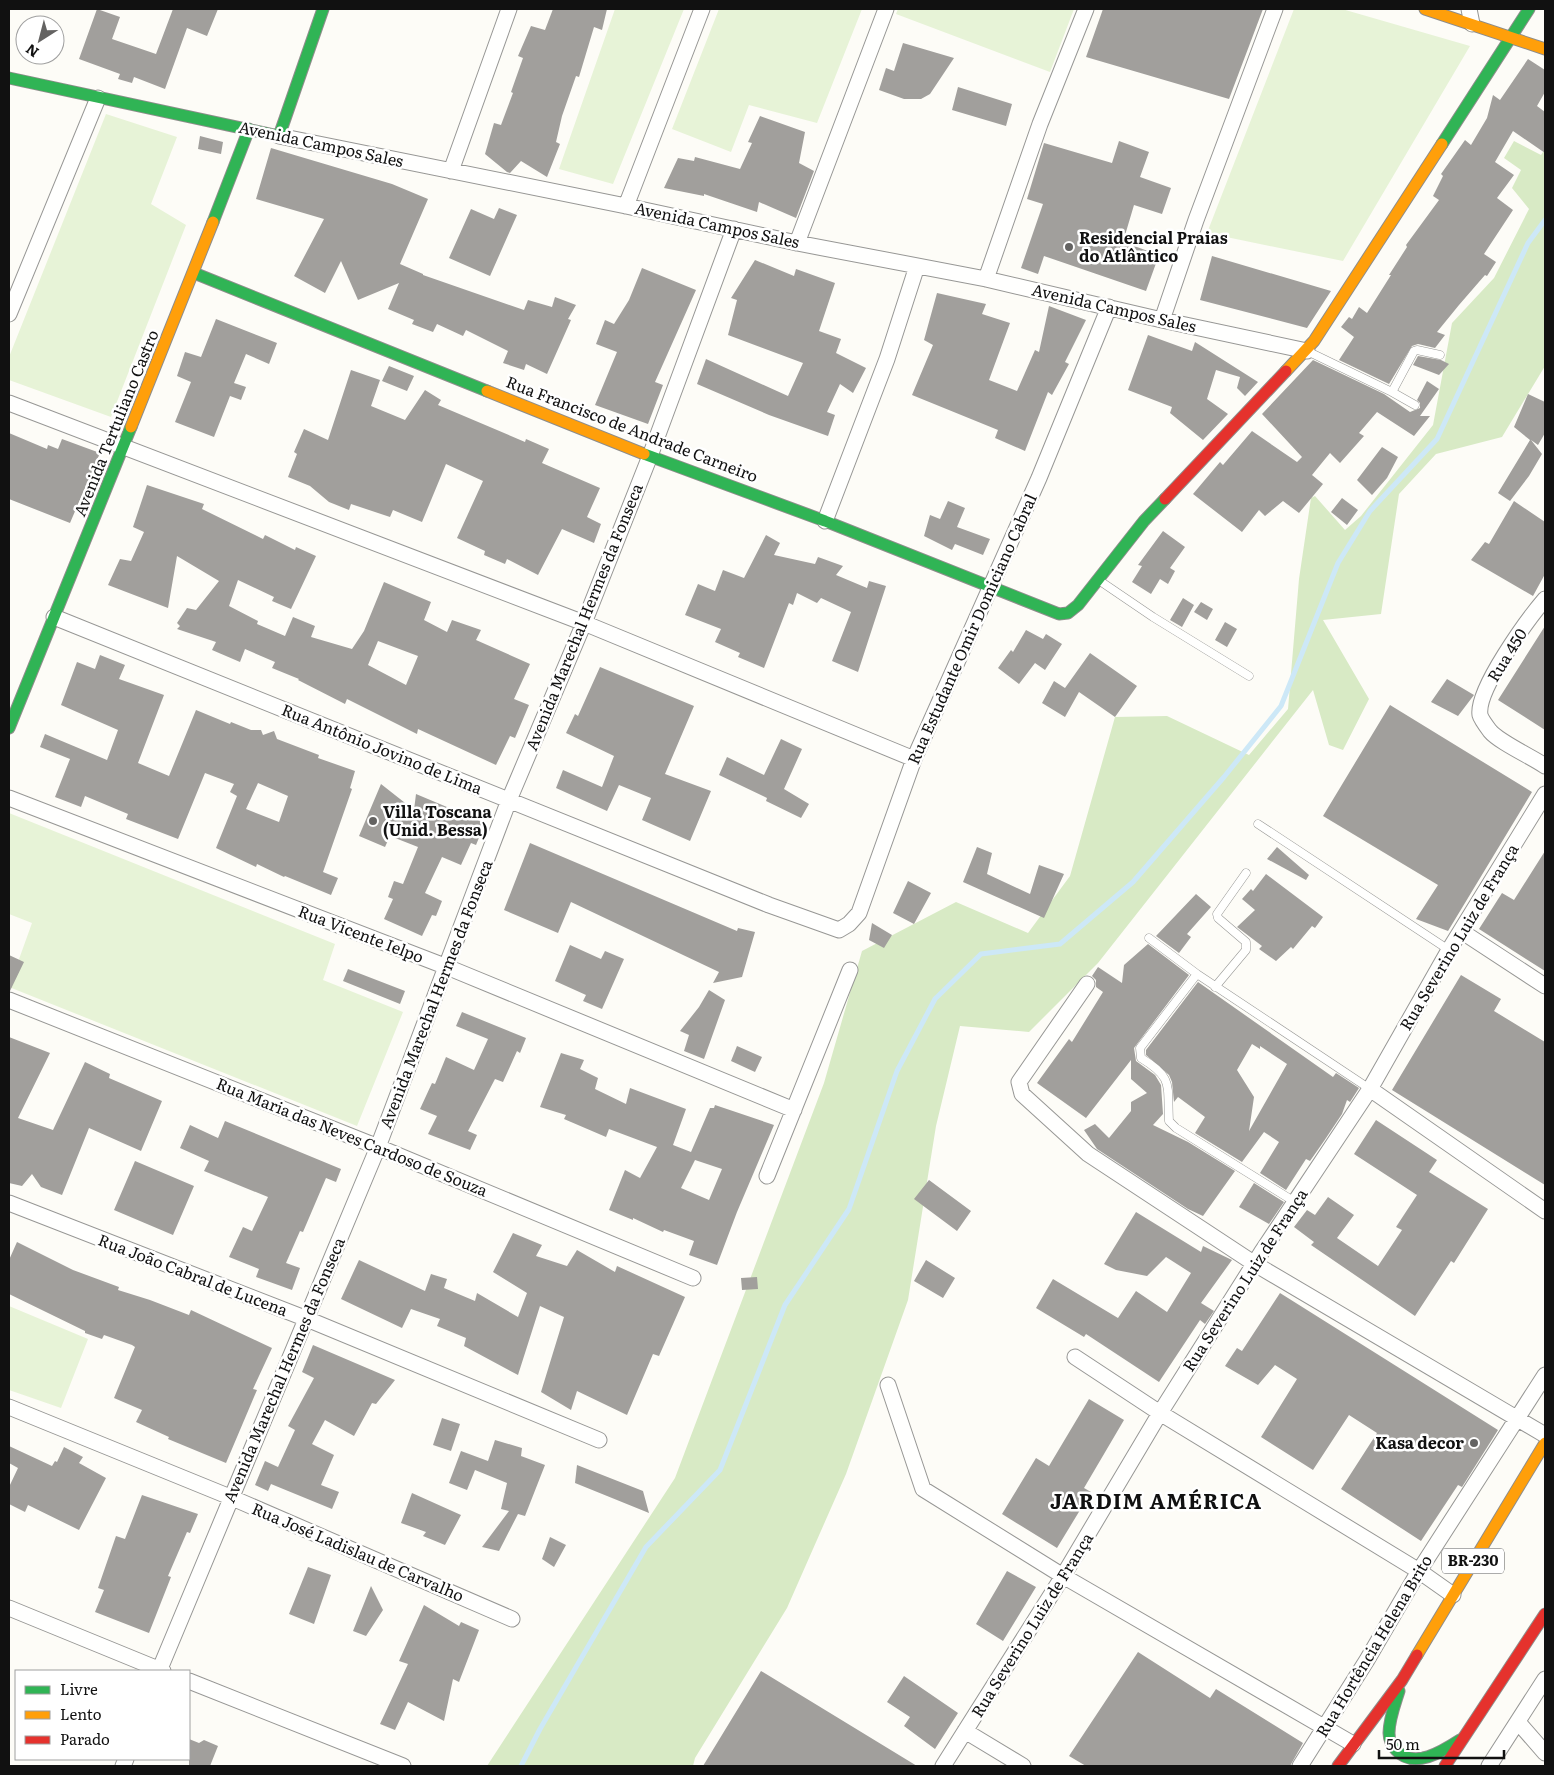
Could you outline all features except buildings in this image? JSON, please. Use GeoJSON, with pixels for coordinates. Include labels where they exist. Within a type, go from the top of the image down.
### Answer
{"type":"FeatureCollection","features":[{"type":"Feature","properties":{"kind":"main road"},"geometry":{"type":"LineString","coordinates":[[279,136],[323,9]]}},
{"type":"Feature","properties":{"kind":"main road"},"geometry":{"type":"LineString","coordinates":[[1425,9],[1545,49]]}},
{"type":"Feature","properties":{"kind":"main road"},"geometry":{"type":"LineString","coordinates":[[1098,580],[1144,521],[1307,351],[1377,246],[1528,9]]}},
{"type":"Feature","properties":{"kind":"main road","name":"Avenida Campos Sales"},"geometry":{"type":"LineString","coordinates":[[9,78],[279,136]]}},
{"type":"Feature","properties":{"kind":"main road","name":"Avenida Tertuliano Castro"},"geometry":{"type":"LineString","coordinates":[[9,728],[194,273],[249,129]]}},
{"type":"Feature","properties":{"kind":"main road","name":"Rua Francisco de Andrade Carneiro"},"geometry":{"type":"LineString","coordinates":[[194,273],[650,456],[825,521],[1059,614],[1068,613],[1078,605],[1098,580]]}},
{"type":"Feature","properties":{"kind":"main road","name":"BR-230"},"geometry":{"type":"LineString","coordinates":[[1338,1766],[1402,1680],[1545,1443]]}},
{"type":"Feature","properties":{"kind":"main road"},"geometry":{"type":"LineString","coordinates":[[1503,1510],[1531,1486]]}},
{"type":"Feature","properties":{"kind":"main road"},"geometry":{"type":"LineString","coordinates":[[1445,1766],[1545,1614]]}},
{"type":"Feature","properties":{"kind":"main road"},"geometry":{"type":"LineString","coordinates":[[1402,1680],[1388,1734],[1394,1750],[1409,1759],[1426,1758],[1438,1754],[1466,1736]]}},
{"type":"Feature","properties":{"kind":"street"},"geometry":{"type":"LineString","coordinates":[[451,171],[510,9]]}},
{"type":"Feature","properties":{"kind":"street"},"geometry":{"type":"LineString","coordinates":[[626,206],[702,9]]}},
{"type":"Feature","properties":{"kind":"street"},"geometry":{"type":"LineString","coordinates":[[797,243],[886,9]]}},
{"type":"Feature","properties":{"kind":"street"},"geometry":{"type":"LineString","coordinates":[[986,279],[1040,124],[1086,9]]}},
{"type":"Feature","properties":{"kind":"street"},"geometry":{"type":"LineString","coordinates":[[1162,320],[1196,220],[1276,9]]}},
{"type":"Feature","properties":{"kind":"street"},"geometry":{"type":"LineString","coordinates":[[1469,9],[1472,24]]}},
{"type":"Feature","properties":{"kind":"street"},"geometry":{"type":"LineString","coordinates":[[9,314],[98,98]]}},
{"type":"Feature","properties":{"kind":"street","name":"Avenida Campos Sales"},"geometry":{"type":"LineString","coordinates":[[279,136],[626,206],[797,243],[986,279],[1307,351]]}},
{"type":"Feature","properties":{"kind":"street","name":"Avenida Marechal Hermes da Fonseca"},"geometry":{"type":"LineString","coordinates":[[161,1670],[230,1497],[378,1146],[509,800],[584,622],[650,456],[734,229]]}},
{"type":"Feature","properties":{"kind":"street"},"geometry":{"type":"LineString","coordinates":[[825,521],[887,359],[917,266]]}},
{"type":"Feature","properties":{"kind":"street","name":"Rua Estudante Omir Domiciano Cabral"},"geometry":{"type":"LineString","coordinates":[[822,925],[839,930],[850,924],[859,913],[914,759],[1039,478],[1109,307]]}},
{"type":"Feature","properties":{"kind":"street"},"geometry":{"type":"LineString","coordinates":[[9,403],[584,622],[914,759]]}},
{"type":"Feature","properties":{"kind":"street","name":"Rua 450"},"geometry":{"type":"LineString","coordinates":[[1545,599],[1513,644],[1493,677],[1482,700],[1480,716],[1491,732],[1545,766]]}},
{"type":"Feature","properties":{"kind":"street","name":"Rua Antônio Jovino de Lima"},"geometry":{"type":"LineString","coordinates":[[54,617],[822,925]]}},
{"type":"Feature","properties":{"kind":"street","name":"Rua Severino Luiz de França"},"geometry":{"type":"LineString","coordinates":[[943,1766],[1063,1576],[1160,1413],[1370,1089],[1448,950],[1545,794]]}},
{"type":"Feature","properties":{"kind":"street","name":"Rua Vicente Ielpo"},"geometry":{"type":"LineString","coordinates":[[9,798],[446,967],[794,1110]]}},
{"type":"Feature","properties":{"kind":"street"},"geometry":{"type":"LineString","coordinates":[[1461,931],[1545,986]]}},
{"type":"Feature","properties":{"kind":"street"},"geometry":{"type":"LineString","coordinates":[[767,1176],[850,970]]}},
{"type":"Feature","properties":{"kind":"street"},"geometry":{"type":"LineString","coordinates":[[1086,984],[1019,1082],[1022,1094],[1088,1154],[1255,1264],[1518,1417],[1545,1435]]}},
{"type":"Feature","properties":{"kind":"street","name":"Rua Maria das Neves Cardoso de Souza"},"geometry":{"type":"LineString","coordinates":[[9,1000],[378,1146],[693,1278]]}},
{"type":"Feature","properties":{"kind":"street"},"geometry":{"type":"LineString","coordinates":[[1370,1089],[1545,1211]]}},
{"type":"Feature","properties":{"kind":"street","name":"Rua João Cabral de Lucena"},"geometry":{"type":"LineString","coordinates":[[9,1202],[306,1319],[599,1440]]}},
{"type":"Feature","properties":{"kind":"street"},"geometry":{"type":"LineString","coordinates":[[1075,1357],[1160,1413],[1419,1571],[1453,1595]]}},
{"type":"Feature","properties":{"kind":"street","name":"Rua Hortência Helena Brito"},"geometry":{"type":"LineString","coordinates":[[1300,1766],[1419,1571],[1545,1375]]}},
{"type":"Feature","properties":{"kind":"street"},"geometry":{"type":"LineString","coordinates":[[888,1385],[923,1489],[1063,1576],[1353,1744]]}},
{"type":"Feature","properties":{"kind":"street","name":"Rua José Ladislau de Carvalho"},"geometry":{"type":"LineString","coordinates":[[9,1407],[230,1497],[512,1619]]}},
{"type":"Feature","properties":{"kind":"street"},"geometry":{"type":"LineString","coordinates":[[9,1608],[159,1670]]}},
{"type":"Feature","properties":{"kind":"street"},"geometry":{"type":"LineString","coordinates":[[1489,1766],[1545,1679]]}},
{"type":"Feature","properties":{"kind":"street"},"geometry":{"type":"LineString","coordinates":[[190,1681],[403,1766]]}},
{"type":"Feature","properties":{"kind":"street"},"geometry":{"type":"LineString","coordinates":[[1518,1722],[1544,1747]]}},
{"type":"Feature","properties":{"kind":"street"},"geometry":{"type":"LineString","coordinates":[[966,1731],[1023,1766]]}},
{"type":"Feature","properties":{"kind":"lane","name":"Avenida Campos Sales"},"geometry":{"type":"LineString","coordinates":[[1307,351],[1392,392],[1414,405]]}},
{"type":"Feature","properties":{"kind":"lane"},"geometry":{"type":"LineString","coordinates":[[1392,392],[1414,351],[1440,355]]}},
{"type":"Feature","properties":{"kind":"lane"},"geometry":{"type":"LineString","coordinates":[[1098,580],[1153,617],[1249,676]]}},
{"type":"Feature","properties":{"kind":"lane"},"geometry":{"type":"LineString","coordinates":[[1258,824],[1448,950]]}},
{"type":"Feature","properties":{"kind":"lane"},"geometry":{"type":"LineString","coordinates":[[1215,987],[1246,950],[1246,942],[1218,918],[1217,914],[1246,873]]}},
{"type":"Feature","properties":{"kind":"lane"},"geometry":{"type":"LineString","coordinates":[[1149,938],[1215,987],[1370,1089]]}},
{"type":"Feature","properties":{"kind":"lane"},"geometry":{"type":"LineString","coordinates":[[1197,974],[1140,1048],[1142,1058],[1166,1076],[1169,1120],[1173,1124],[1295,1202]]}},
{"type":"Feature","properties":{"kind":"green space"},"geometry":{"type":"Polygon","coordinates":[[[615,9],[684,9],[613,184],[559,169],[615,9]]]}},
{"type":"Feature","properties":{"kind":"green space"},"geometry":{"type":"Polygon","coordinates":[[[719,9],[862,9],[817,123],[749,105],[731,152],[672,129],[719,9]]]}},
{"type":"Feature","properties":{"kind":"green space"},"geometry":{"type":"Polygon","coordinates":[[[898,9],[1074,9],[1050,72],[896,14],[898,9]]]}},
{"type":"Feature","properties":{"kind":"green space"},"geometry":{"type":"Polygon","coordinates":[[[1294,9],[1342,9],[1470,46],[1343,261],[1207,233],[1294,9]]]}},
{"type":"Feature","properties":{"kind":"green space"},"geometry":{"type":"Polygon","coordinates":[[[106,114],[177,137],[151,204],[186,225],[111,417],[9,380],[9,357],[106,114]]]}},
{"type":"Feature","properties":{"kind":"green space"},"geometry":{"type":"Polygon","coordinates":[[[1514,141],[1541,155],[1545,149],[1545,366],[1502,437],[1436,454],[1399,494],[1381,614],[1323,620],[1369,699],[1343,750],[1329,745],[1313,690],[1098,963],[1029,1032],[960,1026],[936,1126],[908,1300],[846,1474],[787,1608],[695,1758],[693,1766],[487,1766],[675,1478],[824,1083],[862,951],[956,902],[1028,933],[1070,876],[1115,717],[1167,716],[1249,755],[1288,709],[1299,579],[1311,498],[1315,496],[1345,530],[1361,516],[1433,425],[1452,323],[1494,278],[1529,209],[1512,188],[1521,170],[1504,158],[1514,141]]]}},
{"type":"Feature","properties":{"kind":"green space"},"geometry":{"type":"Polygon","coordinates":[[[9,813],[335,944],[323,980],[403,1012],[357,1126],[9,987],[32,923],[9,914],[9,813]]]}},
{"type":"Feature","properties":{"kind":"green space"},"geometry":{"type":"Polygon","coordinates":[[[9,1306],[88,1339],[61,1408],[9,1390],[9,1306]]]}},
{"type":"Feature","properties":{"kind":"waterway"},"geometry":{"type":"LineString","coordinates":[[521,1766],[540,1729],[646,1547],[720,1470],[785,1305],[849,1209],[897,1071],[935,999],[981,954],[1060,944],[1133,882],[1224,777],[1281,706],[1338,563],[1370,511],[1437,439],[1528,243],[1545,220]]}},
{"type":"Feature","properties":{"kind":"traffic: fast"},"geometry":{"type":"LineString","coordinates":[[9,78],[279,136],[323,9]]}},
{"type":"Feature","properties":{"kind":"traffic: fast"},"geometry":{"type":"LineString","coordinates":[[1442,144],[1529,9]]}},
{"type":"Feature","properties":{"kind":"traffic: fast"},"geometry":{"type":"LineString","coordinates":[[213,222],[249,129]]}},
{"type":"Feature","properties":{"kind":"traffic: fast"},"geometry":{"type":"LineString","coordinates":[[194,273],[487,391]]}},
{"type":"Feature","properties":{"kind":"traffic: fast"},"geometry":{"type":"LineString","coordinates":[[9,728],[131,427]]}},
{"type":"Feature","properties":{"kind":"traffic: fast"},"geometry":{"type":"LineString","coordinates":[[644,454],[825,521],[1059,614],[1068,613],[1078,605],[1144,521],[1165,499]]}},
{"type":"Feature","properties":{"kind":"traffic: fast"},"geometry":{"type":"LineString","coordinates":[[1399,1691],[1392,1712],[1389,1735],[1393,1746],[1403,1756],[1420,1759],[1428,1757],[1460,1740]]}},
{"type":"Feature","properties":{"kind":"traffic: slow"},"geometry":{"type":"LineString","coordinates":[[1425,9],[1545,49]]}},
{"type":"Feature","properties":{"kind":"traffic: slow"},"geometry":{"type":"LineString","coordinates":[[1286,371],[1314,341],[1442,144]]}},
{"type":"Feature","properties":{"kind":"traffic: slow"},"geometry":{"type":"LineString","coordinates":[[131,427],[213,222]]}},
{"type":"Feature","properties":{"kind":"traffic: slow"},"geometry":{"type":"LineString","coordinates":[[487,391],[644,454]]}},
{"type":"Feature","properties":{"kind":"traffic: slow"},"geometry":{"type":"LineString","coordinates":[[1417,1655],[1545,1443]]}},
{"type":"Feature","properties":{"kind":"traffic: jam"},"geometry":{"type":"LineString","coordinates":[[1165,499],[1286,371]]}},
{"type":"Feature","properties":{"kind":"traffic: jam"},"geometry":{"type":"LineString","coordinates":[[1445,1766],[1545,1614]]}},
{"type":"Feature","properties":{"kind":"traffic: jam"},"geometry":{"type":"LineString","coordinates":[[1338,1766],[1402,1680],[1417,1655]]}},
{"type":"Feature","properties":{"kind":"place","name":"Residencial Praias do Atlântico"},"geometry":{"type":"Point","coordinates":[1069,247]}},
{"type":"Feature","properties":{"kind":"place","name":"Villa Toscana (Unid. Bessa)"},"geometry":{"type":"Point","coordinates":[373,821]}},
{"type":"Feature","properties":{"kind":"place","name":"Kasa decor"},"geometry":{"type":"Point","coordinates":[1474,1443]}},
{"type":"Feature","properties":{"kind":"district","name":"JARDIM AMÉRICA"},"geometry":{"type":"Point","coordinates":[1156,1502]}}]}
